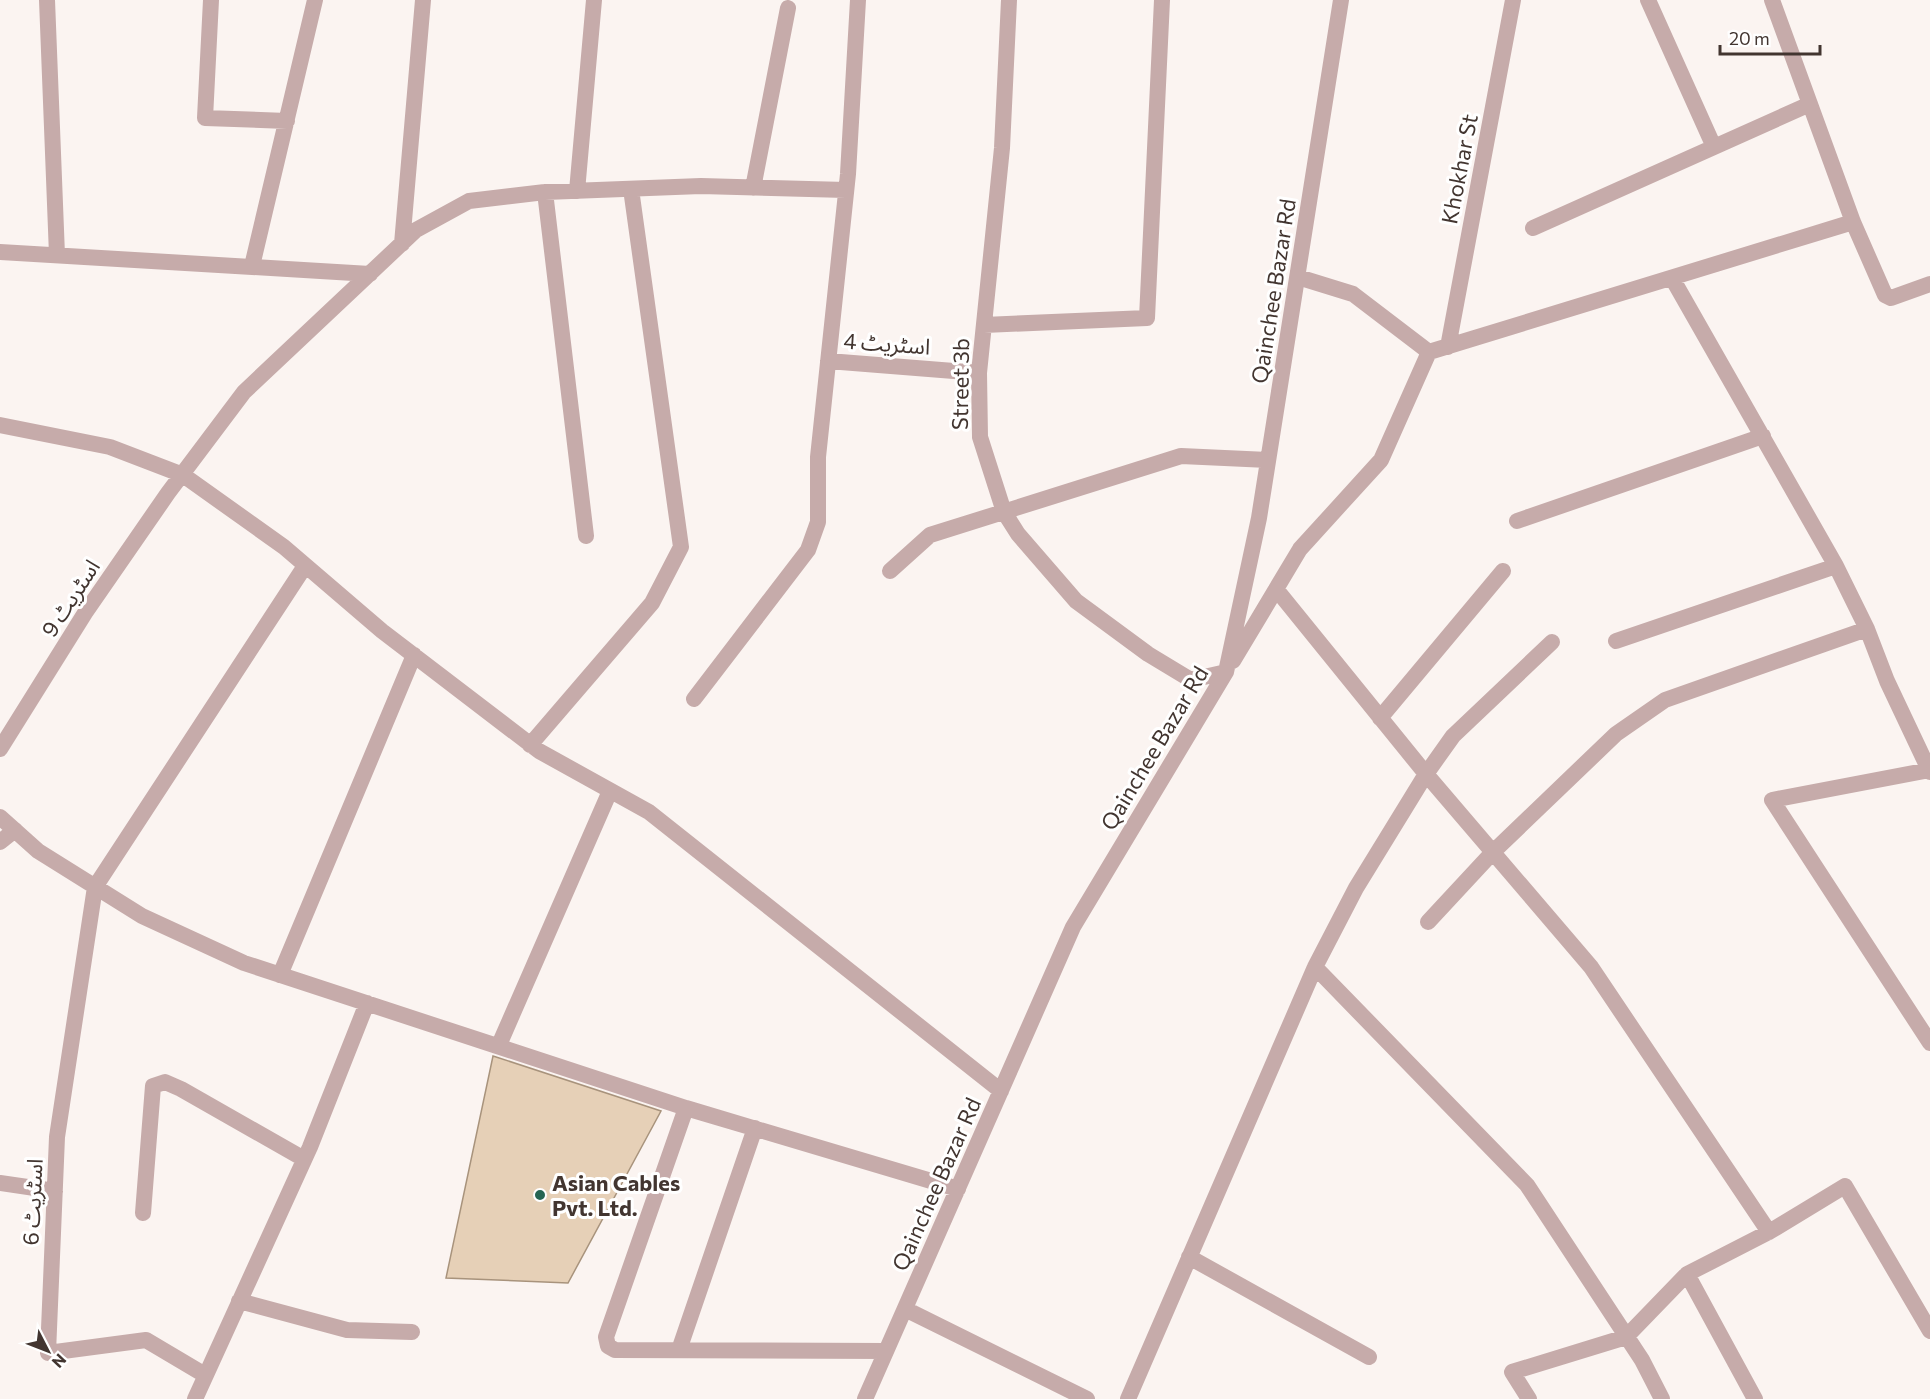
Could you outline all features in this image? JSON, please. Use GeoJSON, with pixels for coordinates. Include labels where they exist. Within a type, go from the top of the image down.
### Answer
{"type":"FeatureCollection","features":[{"type":"Feature","properties":{"kind":"street"},"geometry":{"type":"LineString","coordinates":[[47,0],[57,255]]}},
{"type":"Feature","properties":{"kind":"street"},"geometry":{"type":"LineString","coordinates":[[211,0],[205,118],[287,121]]}},
{"type":"Feature","properties":{"kind":"street"},"geometry":{"type":"LineString","coordinates":[[252,266],[315,0]]}},
{"type":"Feature","properties":{"kind":"street"},"geometry":{"type":"LineString","coordinates":[[402,244],[423,0]]}},
{"type":"Feature","properties":{"kind":"street"},"geometry":{"type":"LineString","coordinates":[[577,191],[594,0]]}},
{"type":"Feature","properties":{"kind":"street"},"geometry":{"type":"LineString","coordinates":[[694,699],[808,550],[818,522],[818,457],[846,190],[858,0]]}},
{"type":"Feature","properties":{"kind":"street","name":"Street 3b"},"geometry":{"type":"LineString","coordinates":[[1009,0],[1002,148],[980,373],[980,437],[1004,512],[1018,534],[1076,601],[1148,654],[1191,680],[1226,672]]}},
{"type":"Feature","properties":{"kind":"street"},"geometry":{"type":"LineString","coordinates":[[984,325],[1147,318],[1162,0]]}},
{"type":"Feature","properties":{"kind":"street","name":"Qainchee Bazar Rd"},"geometry":{"type":"LineString","coordinates":[[865,1399],[1073,927],[1226,672],[1268,460],[1341,0]]}},
{"type":"Feature","properties":{"kind":"street","name":"Khokhar St"},"geometry":{"type":"LineString","coordinates":[[1448,347],[1513,0]]}},
{"type":"Feature","properties":{"kind":"street"},"geometry":{"type":"LineString","coordinates":[[1648,0],[1714,147]]}},
{"type":"Feature","properties":{"kind":"street"},"geometry":{"type":"LineString","coordinates":[[1772,0],[1853,222],[1885,295],[1891,298],[1899,297],[1930,284]]}},
{"type":"Feature","properties":{"kind":"street"},"geometry":{"type":"LineString","coordinates":[[753,188],[788,8]]}},
{"type":"Feature","properties":{"kind":"street"},"geometry":{"type":"LineString","coordinates":[[1533,228],[1810,104]]}},
{"type":"Feature","properties":{"kind":"street","name":"اسٹریٹ 9"},"geometry":{"type":"LineString","coordinates":[[0,749],[85,613],[243,392],[416,231],[469,201],[545,192],[753,188],[846,190]]}},
{"type":"Feature","properties":{"kind":"street"},"geometry":{"type":"LineString","coordinates":[[531,745],[652,603],[681,547],[631,189]]}},
{"type":"Feature","properties":{"kind":"street"},"geometry":{"type":"LineString","coordinates":[[545,192],[586,536]]}},
{"type":"Feature","properties":{"kind":"street"},"geometry":{"type":"LineString","coordinates":[[1430,352],[1853,222]]}},
{"type":"Feature","properties":{"kind":"street"},"geometry":{"type":"LineString","coordinates":[[0,252],[370,274]]}},
{"type":"Feature","properties":{"kind":"street"},"geometry":{"type":"LineString","coordinates":[[1298,277],[1353,294],[1430,352]]}},
{"type":"Feature","properties":{"kind":"street"},"geometry":{"type":"LineString","coordinates":[[1672,278],[1836,566],[1867,629],[1887,681],[1930,771],[1772,800],[1930,1043]]}},
{"type":"Feature","properties":{"kind":"street"},"geometry":{"type":"LineString","coordinates":[[1226,672],[1300,549],[1381,460],[1430,352]]}},
{"type":"Feature","properties":{"kind":"street","name":"اسٹریٹ 4"},"geometry":{"type":"LineString","coordinates":[[828,361],[980,373]]}},
{"type":"Feature","properties":{"kind":"street"},"geometry":{"type":"LineString","coordinates":[[0,425],[110,447],[183,475],[284,547],[414,656],[531,745],[649,812],[1001,1090]]}},
{"type":"Feature","properties":{"kind":"street"},"geometry":{"type":"LineString","coordinates":[[1517,521],[1763,436]]}},
{"type":"Feature","properties":{"kind":"street"},"geometry":{"type":"LineString","coordinates":[[890,571],[930,534],[1181,456],[1268,460]]}},
{"type":"Feature","properties":{"kind":"street"},"geometry":{"type":"LineString","coordinates":[[95,887],[305,566]]}},
{"type":"Feature","properties":{"kind":"street"},"geometry":{"type":"LineString","coordinates":[[1616,641],[1836,566]]}},
{"type":"Feature","properties":{"kind":"street"},"geometry":{"type":"LineString","coordinates":[[1380,718],[1503,571]]}},
{"type":"Feature","properties":{"kind":"street"},"geometry":{"type":"LineString","coordinates":[[1276,589],[1426,774],[1591,967],[1769,1232]]}},
{"type":"Feature","properties":{"kind":"street"},"geometry":{"type":"LineString","coordinates":[[1428,922],[1492,852],[1616,734],[1665,700],[1867,629]]}},
{"type":"Feature","properties":{"kind":"street"},"geometry":{"type":"LineString","coordinates":[[1128,1399],[1315,967],[1356,888],[1426,774],[1453,736],[1552,642]]}},
{"type":"Feature","properties":{"kind":"street"},"geometry":{"type":"LineString","coordinates":[[280,975],[414,656]]}},
{"type":"Feature","properties":{"kind":"street"},"geometry":{"type":"LineString","coordinates":[[499,1044],[610,791]]}},
{"type":"Feature","properties":{"kind":"street"},"geometry":{"type":"LineString","coordinates":[[0,817],[38,851],[142,916],[244,963],[499,1044],[686,1108],[958,1189]]}},
{"type":"Feature","properties":{"kind":"street"},"geometry":{"type":"LineString","coordinates":[[0,842],[15,830]]}},
{"type":"Feature","properties":{"kind":"street","name":"اسٹریٹ 6"},"geometry":{"type":"LineString","coordinates":[[95,887],[57,1137],[48,1353],[146,1340],[205,1375]]}},
{"type":"Feature","properties":{"kind":"street"},"geometry":{"type":"LineString","coordinates":[[1315,967],[1527,1185],[1626,1337],[1662,1399]]}},
{"type":"Feature","properties":{"kind":"street"},"geometry":{"type":"LineString","coordinates":[[195,1399],[304,1159],[367,1003]]}},
{"type":"Feature","properties":{"kind":"street"},"geometry":{"type":"LineString","coordinates":[[142,1213],[153,1086],[165,1083],[182,1089],[304,1159]]}},
{"type":"Feature","properties":{"kind":"street"},"geometry":{"type":"LineString","coordinates":[[686,1108],[606,1337],[608,1346],[615,1350],[886,1351]]}},
{"type":"Feature","properties":{"kind":"street"},"geometry":{"type":"LineString","coordinates":[[679,1350],[755,1128]]}},
{"type":"Feature","properties":{"kind":"street"},"geometry":{"type":"LineString","coordinates":[[0,1183],[55,1191]]}},
{"type":"Feature","properties":{"kind":"street"},"geometry":{"type":"LineString","coordinates":[[1529,1399],[1512,1372],[1626,1337],[1688,1274],[1769,1232],[1845,1186],[1930,1331]]}},
{"type":"Feature","properties":{"kind":"street"},"geometry":{"type":"LineString","coordinates":[[1189,1257],[1369,1357]]}},
{"type":"Feature","properties":{"kind":"street"},"geometry":{"type":"LineString","coordinates":[[1688,1274],[1755,1399]]}},
{"type":"Feature","properties":{"kind":"street"},"geometry":{"type":"LineString","coordinates":[[239,1301],[347,1330],[412,1332]]}},
{"type":"Feature","properties":{"kind":"street"},"geometry":{"type":"LineString","coordinates":[[905,1309],[1087,1399]]}},
{"type":"Feature","properties":{"kind":"building","name":"Asian Cables Pvt. Ltd."},"geometry":{"type":"Polygon","coordinates":[[[493,1056],[661,1111],[568,1283],[446,1278],[493,1056]]]}},
{"type":"Feature","properties":{"kind":"place","name":"Asian Cables Pvt. Ltd."},"geometry":{"type":"Point","coordinates":[540,1195]}}]}
